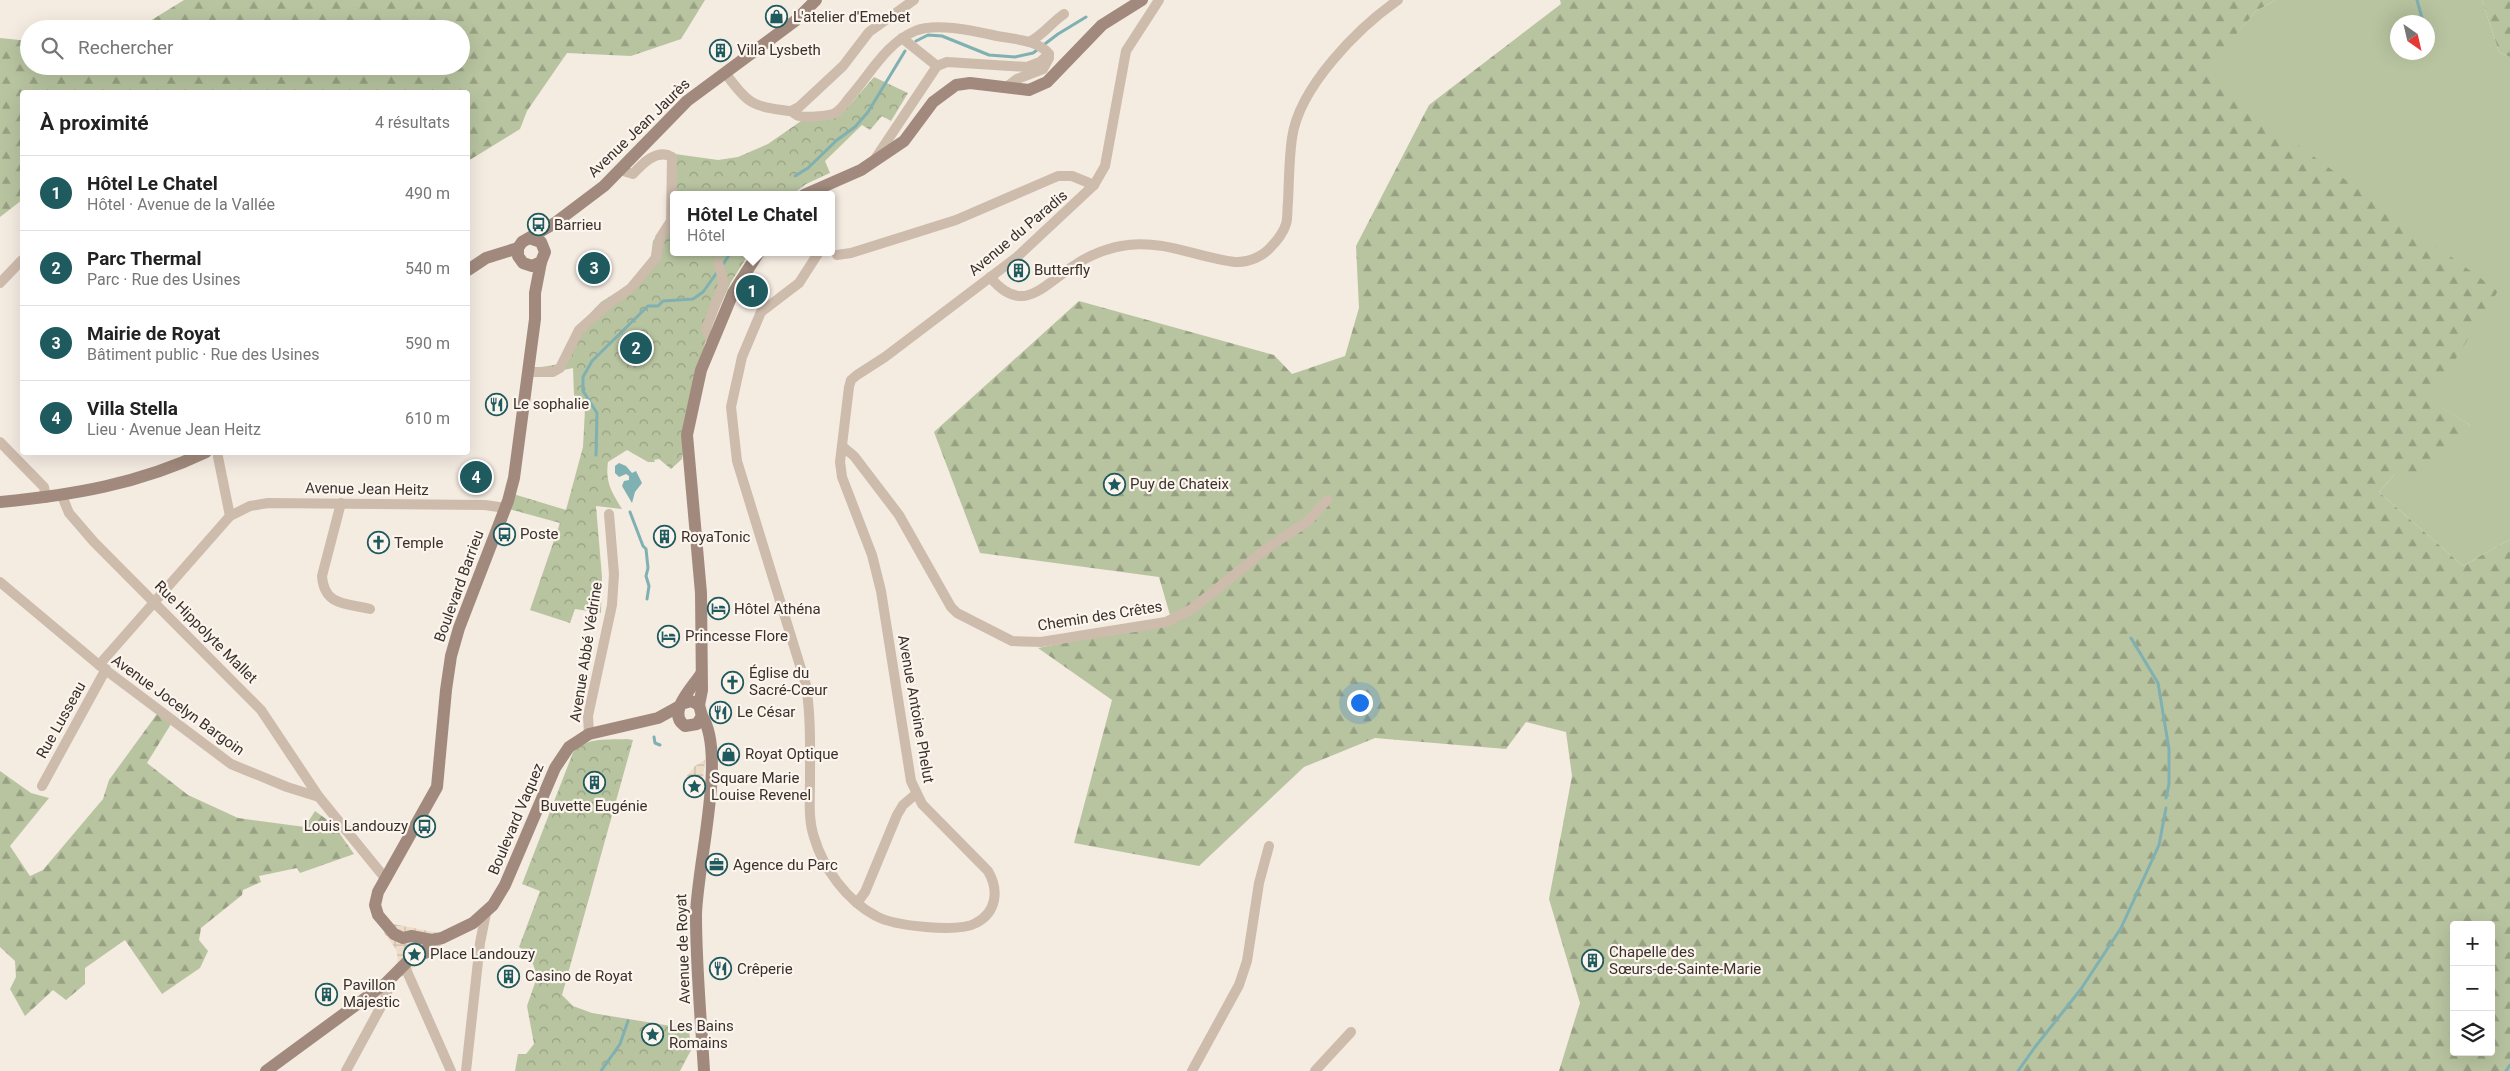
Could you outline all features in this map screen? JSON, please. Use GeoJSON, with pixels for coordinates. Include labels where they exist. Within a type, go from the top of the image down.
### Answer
{"type":"FeatureCollection","features":[{"type":"Feature","properties":{"kind":"main road","name":"Avenue Jean Jaurès"},"geometry":{"type":"LineString","coordinates":[[529,238],[555,224],[620,170],[687,102],[803,14],[816,0]]}},
{"type":"Feature","properties":{"kind":"main road"},"geometry":{"type":"LineString","coordinates":[[830,189],[904,141],[933,102],[956,85],[970,83],[1028,90],[1047,82],[1102,25],[1142,0]]}},
{"type":"Feature","properties":{"kind":"main road","name":"Avenue Jean Jaurès"},"geometry":{"type":"LineString","coordinates":[[545,248],[555,224]]}},
{"type":"Feature","properties":{"kind":"main road"},"geometry":{"type":"LineString","coordinates":[[473,267],[507,260],[525,264],[537,265],[545,256],[545,248],[537,240],[529,238],[522,242],[518,248],[518,256],[525,264]]}},
{"type":"Feature","properties":{"kind":"main road"},"geometry":{"type":"LineString","coordinates":[[473,267],[486,258],[518,248]]}},
{"type":"Feature","properties":{"kind":"main road"},"geometry":{"type":"LineString","coordinates":[[658,718],[666,722],[686,724],[700,720],[701,593],[686,435],[701,370],[712,341],[733,293],[756,256]]}},
{"type":"Feature","properties":{"kind":"main road","name":"Boulevard Barrieu"},"geometry":{"type":"LineString","coordinates":[[389,927],[378,915],[374,905],[375,898],[437,787],[451,656],[462,620],[505,508],[517,461],[535,319],[535,293],[541,262]]}},
{"type":"Feature","properties":{"kind":"main road","name":"Boulevard Barrieu"},"geometry":{"type":"LineString","coordinates":[[525,264],[535,293]]}},
{"type":"Feature","properties":{"kind":"main road"},"geometry":{"type":"LineString","coordinates":[[0,502],[62,496],[153,475],[199,455]]}},
{"type":"Feature","properties":{"kind":"main road"},"geometry":{"type":"LineString","coordinates":[[701,674],[680,706],[677,714],[686,724],[701,733],[713,750]]}},
{"type":"Feature","properties":{"kind":"main road"},"geometry":{"type":"LineString","coordinates":[[658,718],[691,701],[701,710]]}},
{"type":"Feature","properties":{"kind":"main road","name":"Avenue de Royat"},"geometry":{"type":"LineString","coordinates":[[701,710],[709,726],[713,750],[696,914],[704,1071]]}},
{"type":"Feature","properties":{"kind":"main road","name":"Boulevard Vaquez"},"geometry":{"type":"LineString","coordinates":[[389,927],[394,934],[403,938],[411,936],[432,940],[454,934],[486,913],[505,885],[557,763],[569,747],[589,734],[658,718]]}},
{"type":"Feature","properties":{"kind":"main road"},"geometry":{"type":"LineString","coordinates":[[408,963],[411,936]]}},
{"type":"Feature","properties":{"kind":"main road"},"geometry":{"type":"LineString","coordinates":[[266,1071],[386,983],[408,963],[425,953],[432,940]]}},
{"type":"Feature","properties":{"kind":"street"},"geometry":{"type":"LineString","coordinates":[[725,73],[740,93],[752,103],[765,109],[791,111],[799,107],[842,66],[869,32],[914,0]]}},
{"type":"Feature","properties":{"kind":"street","name":"Avenue du Paradis"},"geometry":{"type":"LineString","coordinates":[[842,446],[852,380],[1017,257],[1094,185],[1105,166],[1126,51],[1159,0]]}},
{"type":"Feature","properties":{"kind":"street"},"geometry":{"type":"LineString","coordinates":[[990,277],[1002,291],[1011,296],[1023,296],[1036,293],[1075,264],[1106,250],[1128,245],[1165,246],[1237,262],[1256,258],[1267,251],[1278,240],[1287,224],[1292,136],[1303,105],[1350,40],[1380,13],[1398,0]]}},
{"type":"Feature","properties":{"kind":"street"},"geometry":{"type":"LineString","coordinates":[[871,164],[937,66],[947,62],[1027,67],[1040,62],[1042,35],[1052,23],[1064,14]]}},
{"type":"Feature","properties":{"kind":"street"},"geometry":{"type":"LineString","coordinates":[[791,111],[798,116],[837,112],[869,76],[877,62],[905,41],[914,31],[931,26],[1040,48],[1049,60],[1043,69],[1017,79],[1005,88]]}},
{"type":"Feature","properties":{"kind":"street"},"geometry":{"type":"LineString","coordinates":[[905,41],[937,66]]}},
{"type":"Feature","properties":{"kind":"street"},"geometry":{"type":"LineString","coordinates":[[620,170],[633,174],[644,162],[655,156],[668,155],[672,158],[672,191]]}},
{"type":"Feature","properties":{"kind":"street"},"geometry":{"type":"LineString","coordinates":[[837,255],[851,253],[956,220],[1058,176],[1072,176],[1094,185]]}},
{"type":"Feature","properties":{"kind":"street"},"geometry":{"type":"LineString","coordinates":[[528,372],[552,372],[560,368],[579,330],[607,305],[631,288],[656,258],[660,238],[670,223]]}},
{"type":"Feature","properties":{"kind":"street","name":"Avenue Antoine Phelut"},"geometry":{"type":"LineString","coordinates":[[816,256],[799,283],[761,312],[742,357],[733,387],[730,407],[737,461],[806,685],[810,716],[810,820],[814,837],[836,879],[857,903],[890,922],[910,927],[967,926],[976,924],[988,914],[994,903],[996,891],[994,881],[988,871],[922,804],[911,782],[881,591],[872,555],[842,477],[840,462],[842,446]]}},
{"type":"Feature","properties":{"kind":"street"},"geometry":{"type":"LineString","coordinates":[[0,283],[20,262]]}},
{"type":"Feature","properties":{"kind":"street"},"geometry":{"type":"LineString","coordinates":[[712,341],[706,329],[724,282],[718,263]]}},
{"type":"Feature","properties":{"kind":"street"},"geometry":{"type":"LineString","coordinates":[[0,442],[44,486],[46,498]]}},
{"type":"Feature","properties":{"kind":"street","name":"Chemin des Crêtes"},"geometry":{"type":"LineString","coordinates":[[842,446],[854,456],[899,515],[951,607],[957,613],[1012,641],[1041,642],[1135,628],[1180,616],[1192,609],[1277,541],[1308,521],[1327,500]]}},
{"type":"Feature","properties":{"kind":"street"},"geometry":{"type":"LineString","coordinates":[[218,455],[230,516]]}},
{"type":"Feature","properties":{"kind":"street","name":"Rue Hippolyte Mallet"},"geometry":{"type":"LineString","coordinates":[[62,496],[69,513],[94,542],[262,710],[319,796]]}},
{"type":"Feature","properties":{"kind":"street","name":"Avenue Jean Heitz"},"geometry":{"type":"LineString","coordinates":[[103,667],[154,600],[230,516],[250,506],[268,503],[341,503],[485,505],[505,508]]}},
{"type":"Feature","properties":{"kind":"street"},"geometry":{"type":"LineString","coordinates":[[341,503],[322,576],[323,588],[333,600],[370,608]]}},
{"type":"Feature","properties":{"kind":"street","name":"Avenue Abbé Védrine"},"geometry":{"type":"LineString","coordinates":[[589,734],[588,716],[612,605],[614,574],[610,514]]}},
{"type":"Feature","properties":{"kind":"street","name":"Avenue Jocelyn Bargoin"},"geometry":{"type":"LineString","coordinates":[[0,582],[103,667],[231,764],[292,789],[319,796]]}},
{"type":"Feature","properties":{"kind":"street","name":"Rue Lusseau"},"geometry":{"type":"LineString","coordinates":[[42,786],[103,667]]}},
{"type":"Feature","properties":{"kind":"street"},"geometry":{"type":"LineString","coordinates":[[857,903],[866,892],[897,815],[903,805],[916,794]]}},
{"type":"Feature","properties":{"kind":"street"},"geometry":{"type":"LineString","coordinates":[[319,796],[385,878]]}},
{"type":"Feature","properties":{"kind":"street"},"geometry":{"type":"LineString","coordinates":[[1192,1071],[1239,986],[1247,961],[1259,883],[1269,846]]}},
{"type":"Feature","properties":{"kind":"street"},"geometry":{"type":"LineString","coordinates":[[466,1071],[479,952],[486,913]]}},
{"type":"Feature","properties":{"kind":"street"},"geometry":{"type":"LineString","coordinates":[[408,963],[451,1071]]}},
{"type":"Feature","properties":{"kind":"street"},"geometry":{"type":"LineString","coordinates":[[346,1071],[384,1001],[388,990],[386,983]]}},
{"type":"Feature","properties":{"kind":"street"},"geometry":{"type":"LineString","coordinates":[[1315,1071],[1351,1032]]}},
{"type":"Feature","properties":{"kind":"green space"},"geometry":{"type":"Polygon","coordinates":[[[184,0],[705,0],[681,39],[631,56],[567,53],[527,111],[520,129],[470,160],[470,90],[20,90],[20,202],[0,217],[0,38],[20,40],[20,75],[470,75],[470,20],[152,20],[184,0]]]}},
{"type":"Feature","properties":{"kind":"green space"},"geometry":{"type":"Polygon","coordinates":[[[1560,0],[2276,0],[2256,11],[2205,71],[2306,151],[2498,291],[2430,400],[2470,425],[2422,481],[2395,474],[2379,492],[2463,566],[2510,539],[2510,1071],[1559,1071],[1580,1003],[1549,899],[1572,776],[1566,732],[1526,722],[1506,749],[1375,738],[1304,767],[1199,866],[1074,843],[1112,700],[1038,648],[1172,622],[1159,577],[980,553],[934,432],[1079,301],[1274,355],[1292,374],[1345,356],[1359,308],[1356,246],[1429,105],[1561,4],[1560,0]]]}},
{"type":"Feature","properties":{"kind":"green space"},"geometry":{"type":"Polygon","coordinates":[[[2276,0],[2482,0],[2499,52],[2510,57],[2510,539],[2463,566],[2379,492],[2395,474],[2470,425],[2429,400],[2305,151],[2204,71],[2256,11],[2276,0]]]}},
{"type":"Feature","properties":{"kind":"green space"},"geometry":{"type":"Polygon","coordinates":[[[2482,0],[2510,0],[2510,57],[2499,52],[2482,0]]]}},
{"type":"Feature","properties":{"kind":"green space"},"geometry":{"type":"Polygon","coordinates":[[[874,77],[908,93],[891,121],[882,116],[870,130],[862,125],[825,161],[830,173],[806,184],[797,191],[672,191],[675,154],[718,160],[738,157],[768,144],[801,121],[848,107],[874,77]]]}},
{"type":"Feature","properties":{"kind":"green space"},"geometry":{"type":"Polygon","coordinates":[[[670,209],[670,256],[747,256],[731,282],[708,332],[689,406],[682,459],[671,469],[659,459],[654,460],[655,462],[648,462],[627,450],[608,462],[608,482],[622,509],[596,506],[602,577],[601,613],[575,609],[570,623],[530,610],[560,523],[505,508],[510,493],[566,510],[583,447],[585,409],[574,395],[573,368],[527,378],[529,369],[560,364],[579,325],[601,302],[628,285],[651,256],[653,241],[669,220],[670,209]]]}},
{"type":"Feature","properties":{"kind":"green space"},"geometry":{"type":"Polygon","coordinates":[[[157,714],[171,724],[147,763],[188,795],[238,818],[305,827],[315,811],[333,824],[354,854],[300,873],[297,868],[259,876],[261,882],[243,890],[242,895],[201,928],[199,940],[208,951],[200,968],[162,994],[125,940],[85,968],[85,984],[66,1000],[53,990],[25,1016],[10,989],[16,977],[15,961],[0,947],[0,771],[31,793],[49,798],[10,846],[30,876],[43,870],[103,799],[109,780],[157,714]]]}},
{"type":"Feature","properties":{"kind":"green space"},"geometry":{"type":"Polygon","coordinates":[[[633,740],[562,995],[573,1006],[592,1013],[689,1029],[691,1050],[680,1071],[515,1071],[518,1054],[526,1054],[534,1044],[527,1006],[536,980],[535,970],[530,955],[519,947],[540,891],[522,884],[574,750],[592,741],[633,740]]]}},
{"type":"Feature","properties":{"kind":"shaded area","name":"Square Marie Louise Revenel"},"geometry":{"type":"Polygon","coordinates":[[[705,760],[701,797],[689,797],[686,777],[695,766],[705,760]]]}},
{"type":"Feature","properties":{"kind":"shaded area","name":"Place Landouzy"},"geometry":{"type":"Polygon","coordinates":[[[393,924],[439,933],[445,942],[402,977],[393,970],[398,960],[396,949],[384,933],[393,924]]]}},
{"type":"Feature","properties":{"kind":"water"},"geometry":{"type":"Polygon","coordinates":[[[619,463],[626,466],[632,473],[636,471],[642,483],[635,492],[632,503],[622,486],[624,481],[629,480],[629,476],[626,474],[619,477],[615,473],[615,466],[619,463]]]}},
{"type":"Feature","properties":{"kind":"waterway"},"geometry":{"type":"LineString","coordinates":[[2417,0],[2421,15]]}},
{"type":"Feature","properties":{"kind":"waterway"},"geometry":{"type":"LineString","coordinates":[[916,41],[928,35],[942,36],[989,55],[1015,57],[1033,53],[1058,34],[1086,17]]}},
{"type":"Feature","properties":{"kind":"waterway"},"geometry":{"type":"LineString","coordinates":[[795,176],[808,168],[837,140],[855,127],[868,112],[905,51]]}},
{"type":"Feature","properties":{"kind":"waterway"},"geometry":{"type":"LineString","coordinates":[[722,266],[728,256]]}},
{"type":"Feature","properties":{"kind":"waterway"},"geometry":{"type":"LineString","coordinates":[[596,455],[597,413],[583,391],[583,377],[592,361],[648,306],[658,306],[663,301],[693,299],[703,292],[718,271]]}},
{"type":"Feature","properties":{"kind":"waterway"},"geometry":{"type":"LineString","coordinates":[[630,512],[643,546],[646,549],[648,568],[646,576],[649,586],[647,599]]}},
{"type":"Feature","properties":{"kind":"waterway"},"geometry":{"type":"LineString","coordinates":[[2131,638],[2158,683],[2169,749],[2169,784],[2166,798]]}},
{"type":"Feature","properties":{"kind":"waterway"},"geometry":{"type":"LineString","coordinates":[[654,737],[655,743],[660,745]]}},
{"type":"Feature","properties":{"kind":"waterway"},"geometry":{"type":"LineString","coordinates":[[2018,1071],[2081,989],[2121,928],[2159,845],[2166,808]]}},
{"type":"Feature","properties":{"kind":"waterway"},"geometry":{"type":"LineString","coordinates":[[601,1071],[620,1044],[628,1021]]}},
{"type":"Feature","properties":{"kind":"waterway"},"geometry":{"type":"LineString","coordinates":[[2506,1071],[2510,1065]]}},
{"type":"Feature","properties":{"kind":"place","name":"L'atelier d'Emebet"},"geometry":{"type":"Point","coordinates":[777,17]}},
{"type":"Feature","properties":{"kind":"place","name":"Villa Lysbeth"},"geometry":{"type":"Point","coordinates":[721,50]}},
{"type":"Feature","properties":{"kind":"place","name":"Barrieu"},"geometry":{"type":"Point","coordinates":[538,225]}},
{"type":"Feature","properties":{"kind":"place","name":"Mairie de Royat"},"geometry":{"type":"Point","coordinates":[594,268]}},
{"type":"Feature","properties":{"kind":"place","name":"Butterfly"},"geometry":{"type":"Point","coordinates":[1018,270]}},
{"type":"Feature","properties":{"kind":"place","name":"Hôtel Le Chatel"},"geometry":{"type":"Point","coordinates":[752,291]}},
{"type":"Feature","properties":{"kind":"place","name":"Parc Thermal"},"geometry":{"type":"Point","coordinates":[636,348]}},
{"type":"Feature","properties":{"kind":"place","name":"Le sophalie"},"geometry":{"type":"Point","coordinates":[497,404]}},
{"type":"Feature","properties":{"kind":"place","name":"Villa Stella"},"geometry":{"type":"Point","coordinates":[476,477]}},
{"type":"Feature","properties":{"kind":"place","name":"Puy de Chateix"},"geometry":{"type":"Point","coordinates":[1114,484]}},
{"type":"Feature","properties":{"kind":"place","name":"Poste"},"geometry":{"type":"Point","coordinates":[504,534]}},
{"type":"Feature","properties":{"kind":"place","name":"RoyaTonic"},"geometry":{"type":"Point","coordinates":[665,537]}},
{"type":"Feature","properties":{"kind":"place","name":"Temple"},"geometry":{"type":"Point","coordinates":[378,543]}},
{"type":"Feature","properties":{"kind":"place","name":"Hôtel Athéna"},"geometry":{"type":"Point","coordinates":[718,609]}},
{"type":"Feature","properties":{"kind":"place","name":"Princesse Flore"},"geometry":{"type":"Point","coordinates":[669,636]}},
{"type":"Feature","properties":{"kind":"place","name":"Église du Sacré-Cœur"},"geometry":{"type":"Point","coordinates":[733,682]}},
{"type":"Feature","properties":{"kind":"place","name":"Le César"},"geometry":{"type":"Point","coordinates":[721,712]}},
{"type":"Feature","properties":{"kind":"place","name":"Royat Optique"},"geometry":{"type":"Point","coordinates":[729,754]}},
{"type":"Feature","properties":{"kind":"place","name":"Buvette Eugénie"},"geometry":{"type":"Point","coordinates":[594,783]}},
{"type":"Feature","properties":{"kind":"place","name":"Square Marie Louise Revenel"},"geometry":{"type":"Point","coordinates":[695,787]}},
{"type":"Feature","properties":{"kind":"place","name":"Louis Landouzy"},"geometry":{"type":"Point","coordinates":[424,826]}},
{"type":"Feature","properties":{"kind":"place","name":"Agence du Parc"},"geometry":{"type":"Point","coordinates":[717,865]}},
{"type":"Feature","properties":{"kind":"place","name":"Place Landouzy"},"geometry":{"type":"Point","coordinates":[414,954]}},
{"type":"Feature","properties":{"kind":"place","name":"Chapelle des Sœurs-de-Sainte-Marie"},"geometry":{"type":"Point","coordinates":[1593,961]}},
{"type":"Feature","properties":{"kind":"place","name":"Crêperie"},"geometry":{"type":"Point","coordinates":[721,969]}},
{"type":"Feature","properties":{"kind":"place","name":"Casino de Royat"},"geometry":{"type":"Point","coordinates":[509,976]}},
{"type":"Feature","properties":{"kind":"place","name":"Pavillon Majestic"},"geometry":{"type":"Point","coordinates":[327,994]}},
{"type":"Feature","properties":{"kind":"place","name":"Les Bains Romains"},"geometry":{"type":"Point","coordinates":[653,1035]}}]}
